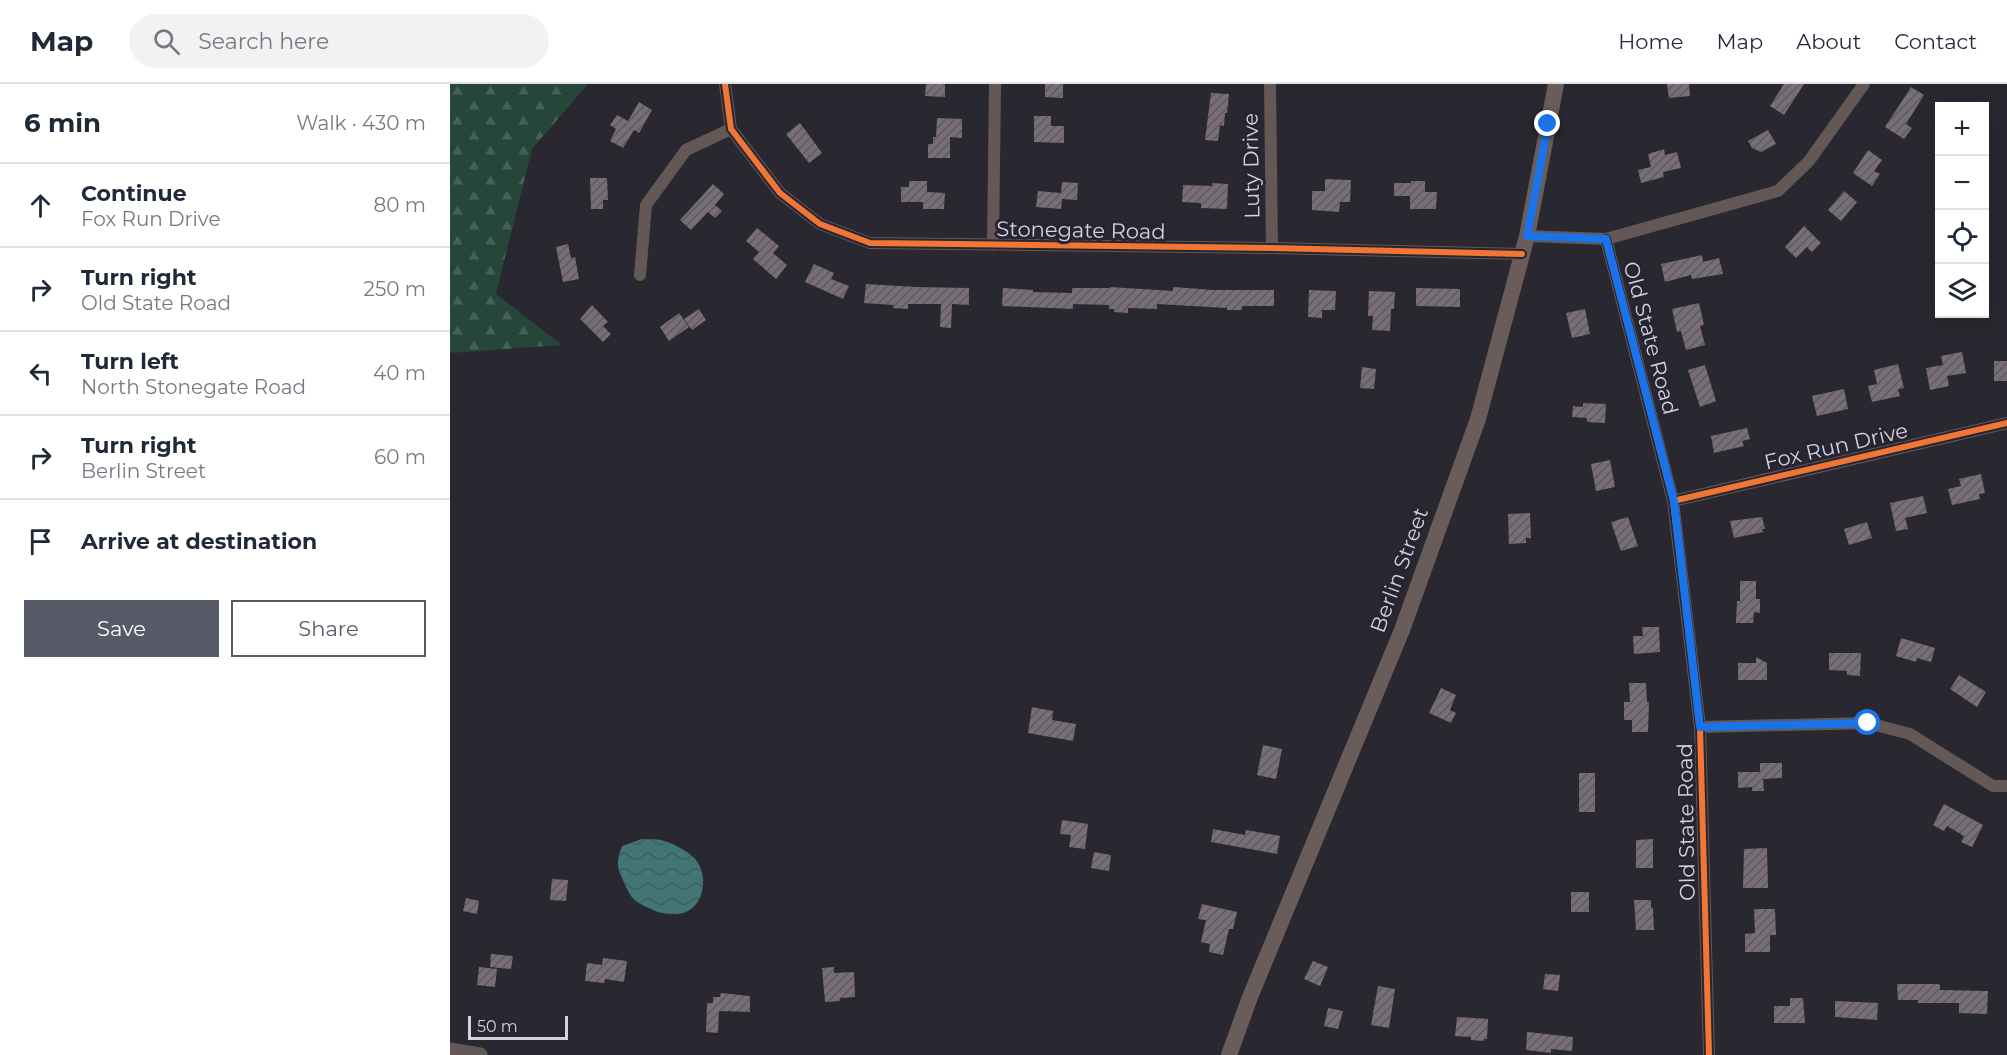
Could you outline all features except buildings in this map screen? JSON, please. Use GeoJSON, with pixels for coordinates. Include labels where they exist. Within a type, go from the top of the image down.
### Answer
{"type":"FeatureCollection","features":[{"type":"Feature","properties":{"kind":"main road","name":"Berlin Street"},"geometry":{"type":"LineString","coordinates":[[1229,1055],[1250,997],[1402,630],[1478,419],[1527,236],[1556,84]]}},
{"type":"Feature","properties":{"kind":"street","name":"Stonegate Road"},"geometry":{"type":"LineString","coordinates":[[725,84],[731,129],[780,193],[820,224],[870,243],[1522,254]]}},
{"type":"Feature","properties":{"kind":"street"},"geometry":{"type":"LineString","coordinates":[[993,245],[995,84]]}},
{"type":"Feature","properties":{"kind":"street","name":"Luty Drive"},"geometry":{"type":"LineString","coordinates":[[1270,84],[1272,248]]}},
{"type":"Feature","properties":{"kind":"street"},"geometry":{"type":"LineString","coordinates":[[1527,236],[1606,239],[1778,191],[1809,161],[1864,84]]}},
{"type":"Feature","properties":{"kind":"street"},"geometry":{"type":"LineString","coordinates":[[640,275],[646,205],[686,150],[731,129]]}},
{"type":"Feature","properties":{"kind":"street","name":"Old State Road"},"geometry":{"type":"LineString","coordinates":[[1606,239],[1674,501],[1700,727],[1708,1055]]}},
{"type":"Feature","properties":{"kind":"street","name":"Fox Run Drive"},"geometry":{"type":"LineString","coordinates":[[1674,501],[2007,423]]}},
{"type":"Feature","properties":{"kind":"street"},"geometry":{"type":"LineString","coordinates":[[1700,727],[1868,723],[1910,734],[1993,786],[2007,786]]}},
{"type":"Feature","properties":{"kind":"street"},"geometry":{"type":"LineString","coordinates":[[450,1050],[480,1055]]}},
{"type":"Feature","properties":{"kind":"green space"},"geometry":{"type":"Polygon","coordinates":[[[450,84],[588,84],[532,149],[496,294],[562,345],[450,353],[450,84]]]}},
{"type":"Feature","properties":{"kind":"water"},"geometry":{"type":"Polygon","coordinates":[[[642,839],[669,842],[694,857],[700,866],[703,881],[701,896],[697,903],[686,912],[673,914],[655,911],[637,902],[631,896],[620,873],[618,859],[622,846],[642,839]]]}},
{"type":"Feature","properties":{"kind":"cycle path"},"geometry":{"type":"LineString","coordinates":[[725,84],[731,129],[780,193],[820,224],[870,243],[1522,254]]}},
{"type":"Feature","properties":{"kind":"cycle path"},"geometry":{"type":"LineString","coordinates":[[1606,239],[1673,501],[1700,727],[1709,1055]]}},
{"type":"Feature","properties":{"kind":"cycle path"},"geometry":{"type":"LineString","coordinates":[[1673,501],[2007,423]]}},
{"type":"Feature","properties":{"kind":"route"},"geometry":{"type":"LineString","coordinates":[[1548,124],[1527,236],[1606,239],[1674,501],[1700,727],[1868,723]]}}]}
